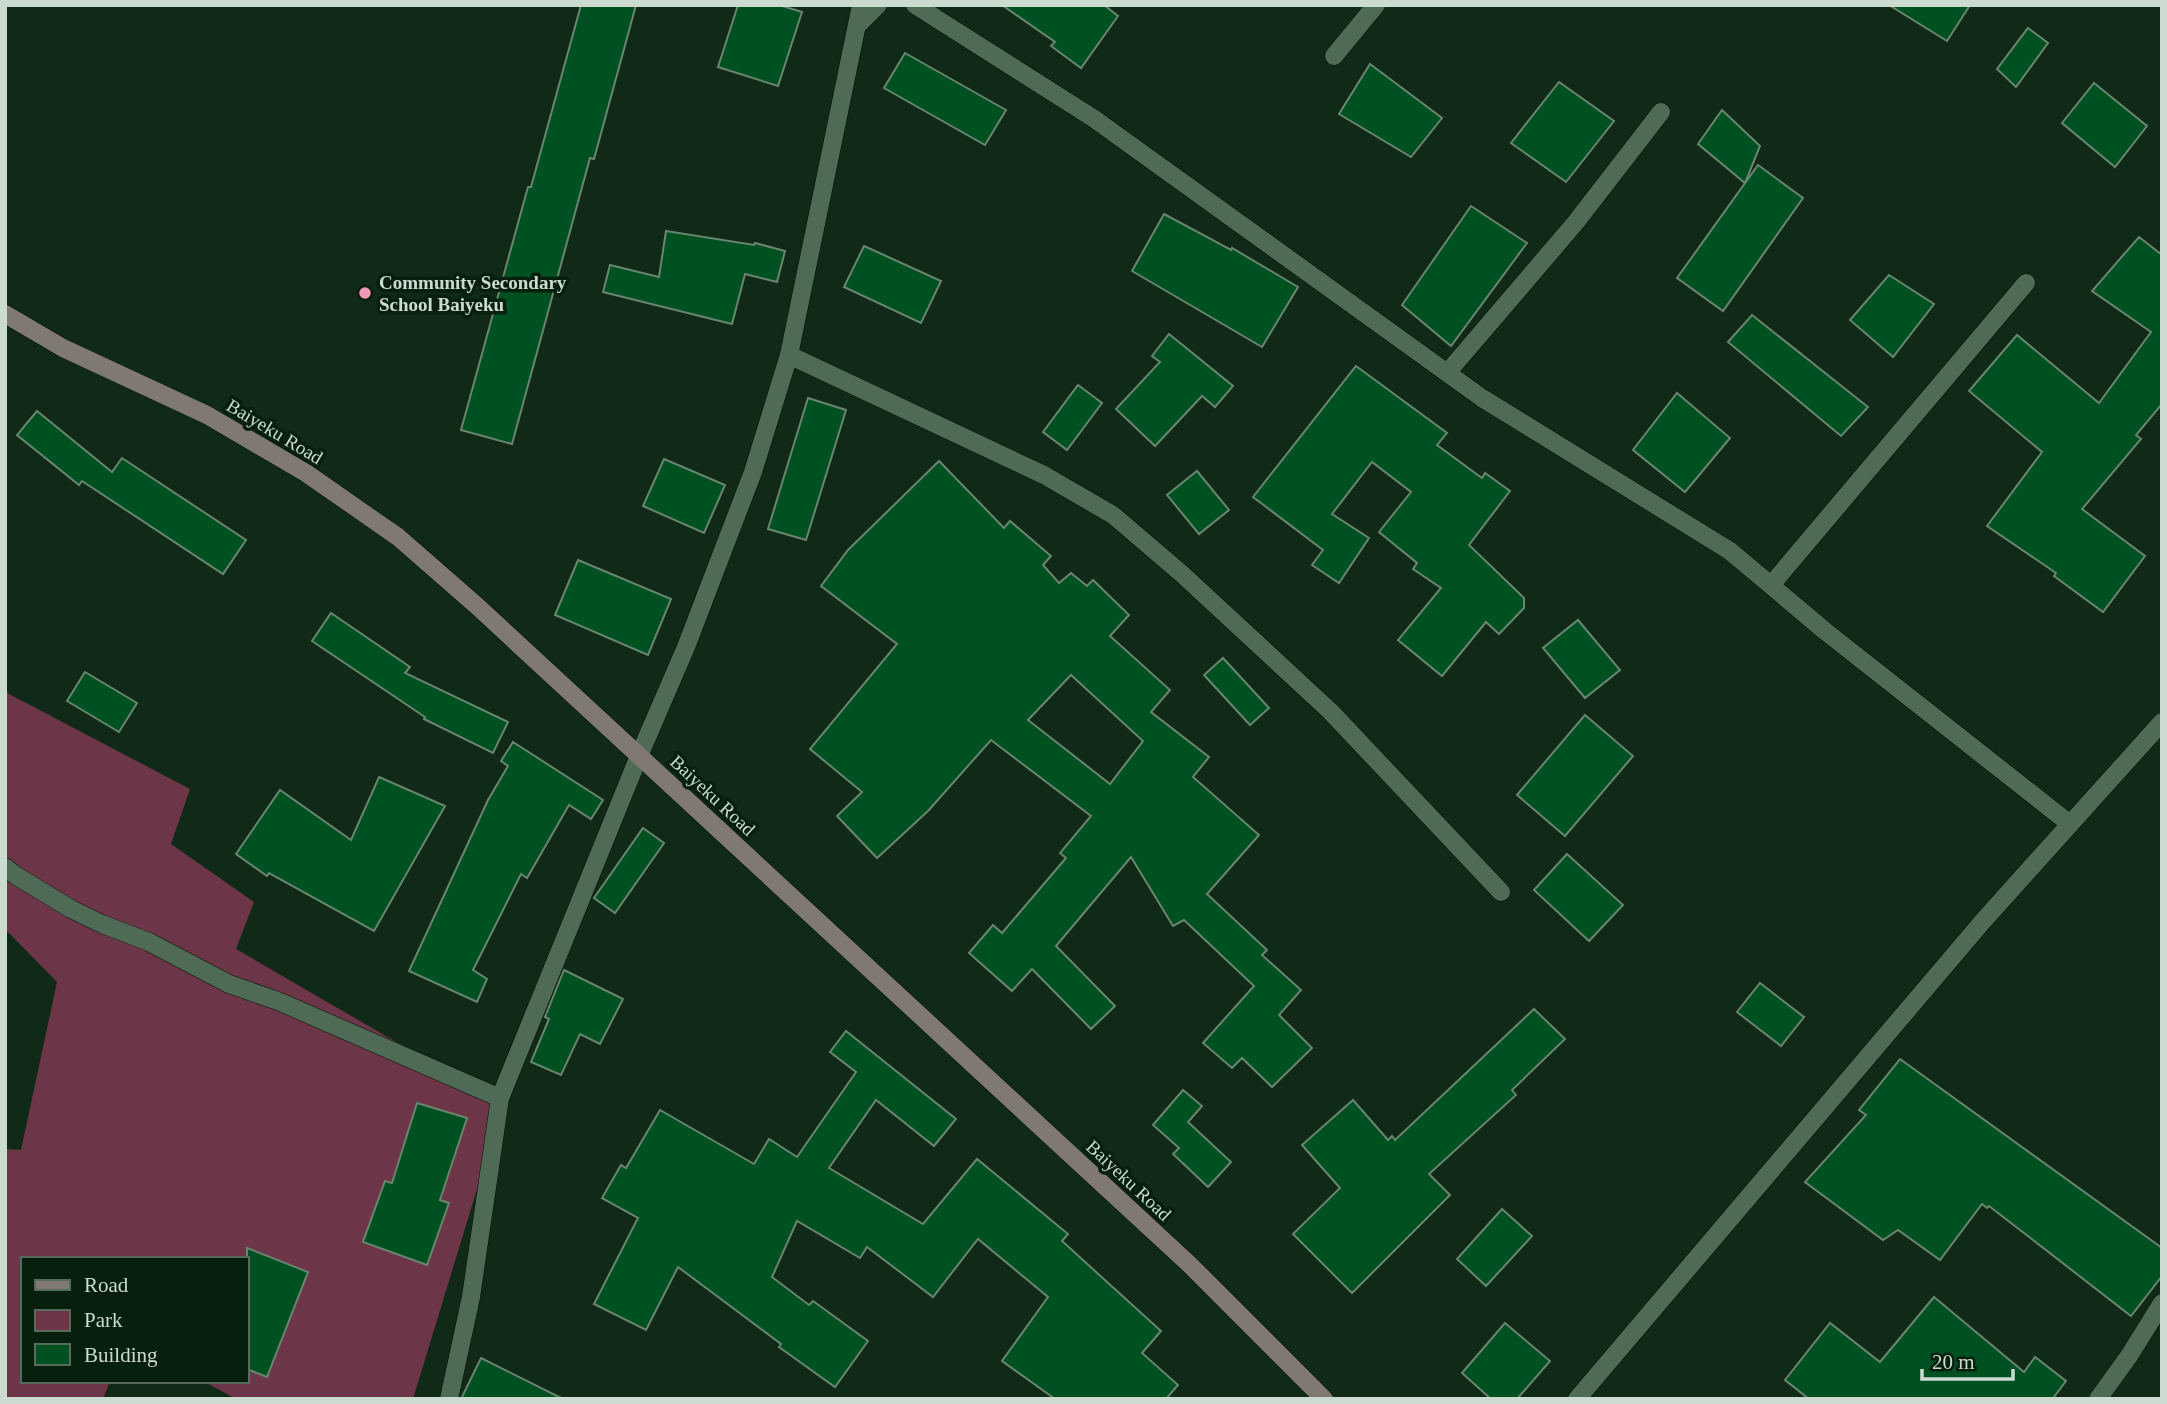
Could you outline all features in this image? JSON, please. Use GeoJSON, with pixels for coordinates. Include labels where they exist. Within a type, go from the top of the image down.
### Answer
{"type":"FeatureCollection","features":[{"type":"Feature","properties":{"kind":"main road","name":"Baiyeku Road"},"geometry":{"type":"LineString","coordinates":[[5,314],[63,348],[207,415],[306,473],[398,537],[477,606],[1189,1264],[1324,1399]]}},
{"type":"Feature","properties":{"kind":"street"},"geometry":{"type":"LineString","coordinates":[[449,1399],[471,1297],[500,1098],[686,647],[754,472],[789,355],[861,5]]}},
{"type":"Feature","properties":{"kind":"street"},"geometry":{"type":"LineString","coordinates":[[859,24],[878,5]]}},
{"type":"Feature","properties":{"kind":"street"},"geometry":{"type":"LineString","coordinates":[[915,5],[1093,118],[1482,398],[1730,551],[2070,824]]}},
{"type":"Feature","properties":{"kind":"street"},"geometry":{"type":"LineString","coordinates":[[1334,56],[1376,5]]}},
{"type":"Feature","properties":{"kind":"street"},"geometry":{"type":"LineString","coordinates":[[1447,373],[1576,222],[1661,112]]}},
{"type":"Feature","properties":{"kind":"street"},"geometry":{"type":"LineString","coordinates":[[1771,585],[2026,283]]}},
{"type":"Feature","properties":{"kind":"street"},"geometry":{"type":"LineString","coordinates":[[789,355],[1044,475],[1112,515],[1182,574],[1330,711],[1501,892]]}},
{"type":"Feature","properties":{"kind":"street"},"geometry":{"type":"LineString","coordinates":[[1577,1399],[1983,920],[2162,722]]}},
{"type":"Feature","properties":{"kind":"street"},"geometry":{"type":"LineString","coordinates":[[5,867],[71,909],[149,942],[229,984],[278,1002],[500,1098]]}},
{"type":"Feature","properties":{"kind":"street"},"geometry":{"type":"LineString","coordinates":[[2098,1399],[2162,1303]]}},
{"type":"Feature","properties":{"kind":"green space"},"geometry":{"type":"Polygon","coordinates":[[[5,688],[9,694],[190,789],[171,844],[254,902],[236,949],[503,1104],[413,1399],[236,1399],[207,1383],[248,1383],[248,1257],[21,1257],[21,1383],[109,1383],[103,1399],[5,1399],[5,1149],[21,1150],[57,982],[5,929],[5,688]]]}},
{"type":"Feature","properties":{"kind":"building"},"geometry":{"type":"Polygon","coordinates":[[[581,5],[636,5],[594,159],[590,158],[512,444],[461,430],[581,5]]]}},
{"type":"Feature","properties":{"kind":"building"},"geometry":{"type":"Polygon","coordinates":[[[738,5],[779,5],[802,12],[778,86],[718,67],[738,5]]]}},
{"type":"Feature","properties":{"kind":"building"},"geometry":{"type":"Polygon","coordinates":[[[1002,5],[1104,5],[1118,16],[1081,68],[1051,46],[1055,42],[1002,5]]]}},
{"type":"Feature","properties":{"kind":"building"},"geometry":{"type":"Polygon","coordinates":[[[1889,5],[1970,5],[1947,41],[1889,5]]]}},
{"type":"Feature","properties":{"kind":"building"},"geometry":{"type":"Polygon","coordinates":[[[2028,28],[2048,43],[2016,87],[1997,69],[2028,28]]]}},
{"type":"Feature","properties":{"kind":"building"},"geometry":{"type":"Polygon","coordinates":[[[905,53],[1006,110],[985,145],[884,88],[905,53]]]}},
{"type":"Feature","properties":{"kind":"building"},"geometry":{"type":"Polygon","coordinates":[[[1370,64],[1442,118],[1411,157],[1339,114],[1370,64]]]}},
{"type":"Feature","properties":{"kind":"building"},"geometry":{"type":"Polygon","coordinates":[[[1559,82],[1614,121],[1566,182],[1511,143],[1559,82]]]}},
{"type":"Feature","properties":{"kind":"building"},"geometry":{"type":"Polygon","coordinates":[[[2094,83],[2147,126],[2115,167],[2062,123],[2094,83]]]}},
{"type":"Feature","properties":{"kind":"building"},"geometry":{"type":"Polygon","coordinates":[[[1722,110],[1760,146],[1745,183],[1698,144],[1722,110]]]}},
{"type":"Feature","properties":{"kind":"building"},"geometry":{"type":"Polygon","coordinates":[[[1758,165],[1803,198],[1723,311],[1677,278],[1758,165]]]}},
{"type":"Feature","properties":{"kind":"building"},"geometry":{"type":"Polygon","coordinates":[[[1471,206],[1527,243],[1451,346],[1402,305],[1471,206]]]}},
{"type":"Feature","properties":{"kind":"building"},"geometry":{"type":"Polygon","coordinates":[[[1164,214],[1231,250],[1232,248],[1298,287],[1262,347],[1132,271],[1164,214]]]}},
{"type":"Feature","properties":{"kind":"building"},"geometry":{"type":"Polygon","coordinates":[[[666,231],[754,245],[755,243],[785,251],[777,282],[745,274],[732,324],[603,292],[610,265],[659,277],[666,231]]]}},
{"type":"Feature","properties":{"kind":"building"},"geometry":{"type":"Polygon","coordinates":[[[2139,237],[2162,255],[2162,404],[2136,435],[2141,439],[2082,509],[2145,556],[2103,612],[2054,576],[2056,573],[1987,526],[2042,452],[1969,391],[2017,335],[2099,403],[2151,332],[2092,291],[2139,237]]]}},
{"type":"Feature","properties":{"kind":"building"},"geometry":{"type":"Polygon","coordinates":[[[864,246],[941,281],[921,323],[844,287],[864,246]]]}},
{"type":"Feature","properties":{"kind":"building"},"geometry":{"type":"Polygon","coordinates":[[[1889,275],[1934,304],[1893,357],[1850,320],[1889,275]]]}},
{"type":"Feature","properties":{"kind":"building"},"geometry":{"type":"Polygon","coordinates":[[[1752,315],[1868,407],[1841,436],[1728,342],[1752,315]]]}},
{"type":"Feature","properties":{"kind":"building"},"geometry":{"type":"Polygon","coordinates":[[[1169,334],[1233,386],[1215,407],[1202,396],[1155,446],[1116,409],[1160,362],[1152,356],[1169,334]]]}},
{"type":"Feature","properties":{"kind":"building"},"geometry":{"type":"Polygon","coordinates":[[[1356,366],[1447,433],[1437,445],[1482,478],[1485,473],[1510,491],[1469,545],[1524,598],[1524,608],[1499,634],[1486,622],[1442,676],[1398,640],[1441,588],[1413,569],[1417,563],[1379,532],[1411,492],[1372,462],[1332,514],[1369,538],[1339,583],[1312,565],[1323,550],[1253,497],[1356,366]]]}},
{"type":"Feature","properties":{"kind":"building"},"geometry":{"type":"Polygon","coordinates":[[[1078,385],[1102,403],[1067,450],[1043,432],[1078,385]]]}},
{"type":"Feature","properties":{"kind":"building"},"geometry":{"type":"Polygon","coordinates":[[[1677,393],[1730,438],[1685,492],[1633,450],[1677,393]]]}},
{"type":"Feature","properties":{"kind":"building"},"geometry":{"type":"Polygon","coordinates":[[[808,398],[846,410],[806,540],[768,529],[808,398]]]}},
{"type":"Feature","properties":{"kind":"building"},"geometry":{"type":"Polygon","coordinates":[[[37,411],[112,472],[122,458],[246,540],[223,574],[82,481],[79,485],[17,435],[37,411]]]}},
{"type":"Feature","properties":{"kind":"building"},"geometry":{"type":"Polygon","coordinates":[[[664,459],[725,485],[704,533],[643,506],[664,459]]]}},
{"type":"Feature","properties":{"kind":"building"},"geometry":{"type":"Polygon","coordinates":[[[939,461],[1004,528],[1010,521],[1051,556],[1043,565],[1059,583],[1071,573],[1087,586],[1093,580],[1129,615],[1110,636],[1170,690],[1151,712],[1209,757],[1193,777],[1259,835],[1207,894],[1267,950],[1262,955],[1301,990],[1279,1015],[1312,1048],[1272,1087],[1242,1058],[1232,1068],[1203,1043],[1254,986],[1184,920],[1173,926],[1131,857],[1056,946],[1115,1006],[1091,1029],[1032,969],[1012,991],[969,953],[993,925],[1002,933],[1066,858],[1060,853],[1091,816],[991,740],[928,811],[877,858],[837,816],[862,792],[810,749],[897,644],[821,586],[848,550],[939,461]],[[1071,675],[1028,720],[1110,784],[1143,741],[1071,675]]]}},
{"type":"Feature","properties":{"kind":"building"},"geometry":{"type":"Polygon","coordinates":[[[1197,471],[1229,510],[1199,534],[1167,495],[1197,471]]]}},
{"type":"Feature","properties":{"kind":"building"},"geometry":{"type":"Polygon","coordinates":[[[578,560],[671,599],[648,655],[555,615],[578,560]]]}},
{"type":"Feature","properties":{"kind":"building"},"geometry":{"type":"Polygon","coordinates":[[[331,613],[410,667],[405,673],[508,722],[493,753],[424,719],[425,717],[312,641],[331,613]]]}},
{"type":"Feature","properties":{"kind":"building"},"geometry":{"type":"Polygon","coordinates":[[[1578,620],[1620,670],[1585,698],[1543,648],[1578,620]]]}},
{"type":"Feature","properties":{"kind":"building"},"geometry":{"type":"Polygon","coordinates":[[[1223,658],[1269,708],[1250,725],[1204,675],[1223,658]]]}},
{"type":"Feature","properties":{"kind":"building"},"geometry":{"type":"Polygon","coordinates":[[[85,672],[137,703],[119,732],[67,701],[85,672]]]}},
{"type":"Feature","properties":{"kind":"building"},"geometry":{"type":"Polygon","coordinates":[[[1585,715],[1633,756],[1565,836],[1517,795],[1585,715]]]}},
{"type":"Feature","properties":{"kind":"building"},"geometry":{"type":"Polygon","coordinates":[[[513,742],[603,800],[591,819],[569,805],[527,878],[521,874],[473,970],[487,979],[477,1002],[409,971],[488,800],[508,766],[501,761],[513,742]]]}},
{"type":"Feature","properties":{"kind":"building"},"geometry":{"type":"Polygon","coordinates":[[[379,777],[445,806],[374,931],[269,873],[267,876],[236,854],[280,790],[351,840],[379,777]]]}},
{"type":"Feature","properties":{"kind":"building"},"geometry":{"type":"Polygon","coordinates":[[[643,828],[664,843],[615,913],[594,898],[643,828]]]}},
{"type":"Feature","properties":{"kind":"building"},"geometry":{"type":"Polygon","coordinates":[[[1567,854],[1623,905],[1589,941],[1534,890],[1567,854]]]}},
{"type":"Feature","properties":{"kind":"building"},"geometry":{"type":"Polygon","coordinates":[[[564,970],[623,999],[600,1044],[580,1034],[561,1075],[531,1062],[549,1019],[545,1017],[564,970]]]}},
{"type":"Feature","properties":{"kind":"building"},"geometry":{"type":"Polygon","coordinates":[[[1760,983],[1804,1017],[1781,1046],[1737,1012],[1760,983]]]}},
{"type":"Feature","properties":{"kind":"building"},"geometry":{"type":"Polygon","coordinates":[[[1534,1009],[1565,1039],[1512,1090],[1516,1095],[1429,1174],[1450,1195],[1352,1293],[1293,1234],[1340,1188],[1302,1145],[1353,1100],[1388,1140],[1392,1136],[1395,1140],[1534,1009]]]}},
{"type":"Feature","properties":{"kind":"building"},"geometry":{"type":"Polygon","coordinates":[[[846,1031],[956,1119],[934,1146],[876,1100],[829,1168],[923,1224],[977,1159],[1068,1234],[1062,1241],[1161,1331],[1142,1353],[1178,1385],[1166,1399],[1055,1399],[1002,1361],[1048,1297],[978,1239],[933,1297],[867,1247],[860,1258],[797,1221],[772,1277],[809,1305],[813,1301],[868,1341],[835,1387],[779,1347],[781,1344],[678,1267],[646,1330],[594,1304],[638,1218],[602,1198],[621,1165],[626,1168],[660,1110],[754,1164],[769,1139],[797,1157],[856,1072],[830,1052],[846,1031]]]}},
{"type":"Feature","properties":{"kind":"building"},"geometry":{"type":"Polygon","coordinates":[[[1900,1059],[2162,1248],[2162,1276],[2131,1316],[1989,1206],[1987,1208],[1982,1204],[1940,1260],[1898,1230],[1883,1240],[1805,1182],[1866,1115],[1859,1110],[1900,1059]]]}},
{"type":"Feature","properties":{"kind":"building"},"geometry":{"type":"Polygon","coordinates":[[[1183,1090],[1202,1106],[1188,1122],[1231,1162],[1208,1187],[1173,1154],[1179,1148],[1153,1125],[1183,1090]]]}},
{"type":"Feature","properties":{"kind":"building"},"geometry":{"type":"Polygon","coordinates":[[[417,1103],[467,1118],[440,1200],[449,1203],[427,1265],[363,1242],[385,1181],[392,1183],[417,1103]]]}},
{"type":"Feature","properties":{"kind":"building"},"geometry":{"type":"Polygon","coordinates":[[[1502,1209],[1532,1236],[1486,1286],[1457,1259],[1502,1209]]]}},
{"type":"Feature","properties":{"kind":"building"},"geometry":{"type":"Polygon","coordinates":[[[247,1248],[308,1272],[267,1377],[248,1369],[247,1248]]]}},
{"type":"Feature","properties":{"kind":"building"},"geometry":{"type":"Polygon","coordinates":[[[1934,1297],[2024,1372],[2035,1357],[2066,1381],[2054,1397],[2057,1399],[1809,1399],[1785,1380],[1830,1323],[1880,1362],[1934,1297]]]}},
{"type":"Feature","properties":{"kind":"building"},"geometry":{"type":"Polygon","coordinates":[[[1505,1323],[1550,1361],[1517,1399],[1491,1399],[1462,1373],[1505,1323]]]}},
{"type":"Feature","properties":{"kind":"building"},"geometry":{"type":"Polygon","coordinates":[[[481,1358],[563,1399],[461,1399],[481,1358]]]}},
{"type":"Feature","properties":{"kind":"place","name":"Community Secondary School Baiyeku"},"geometry":{"type":"Point","coordinates":[365,293]}}]}
